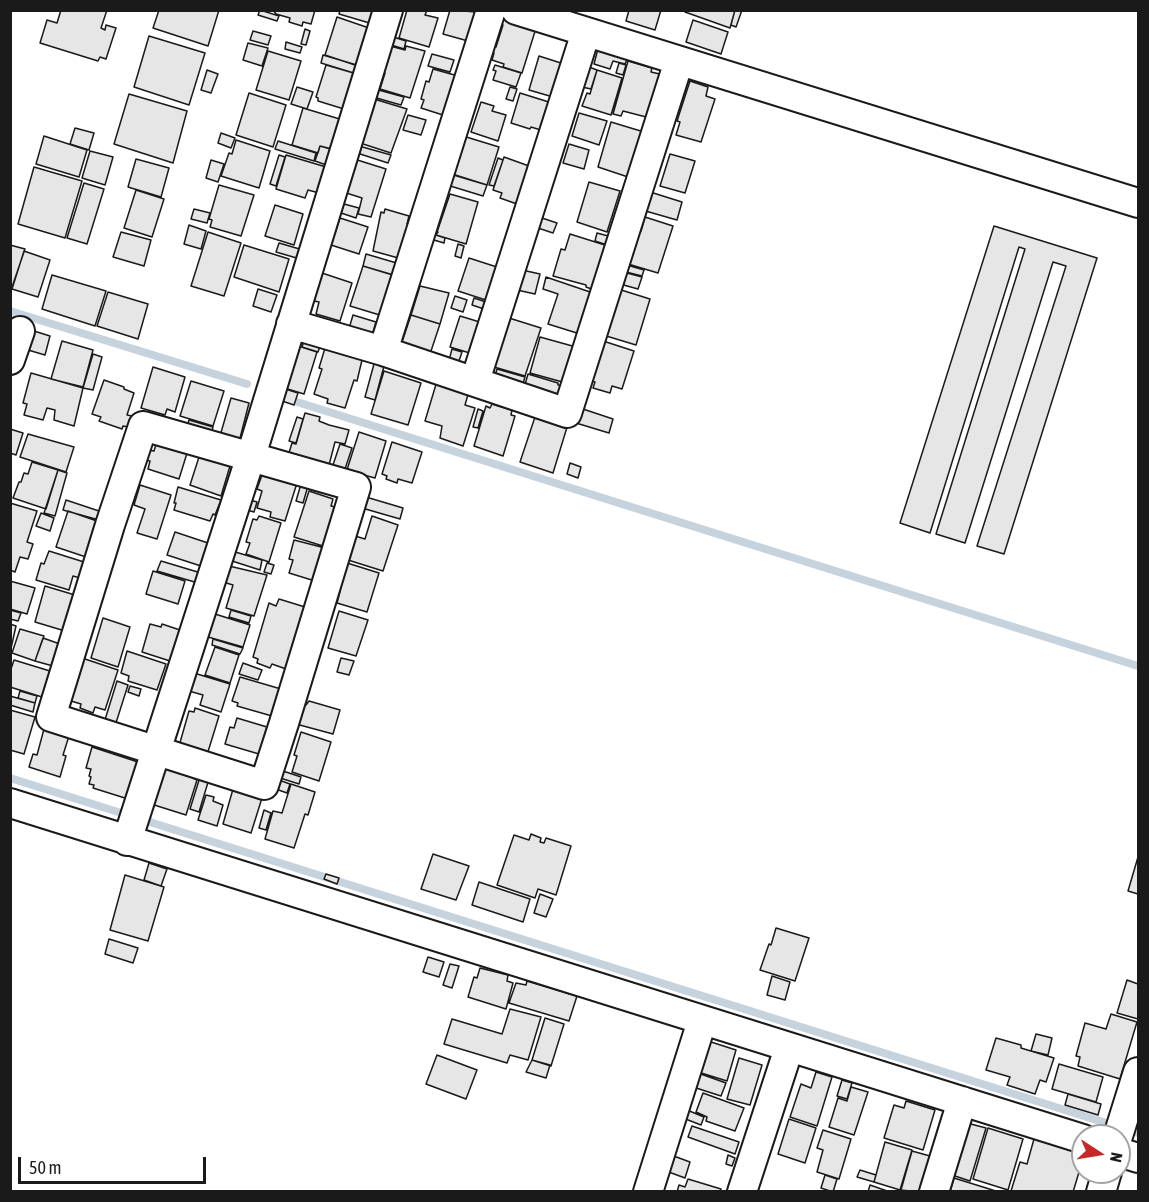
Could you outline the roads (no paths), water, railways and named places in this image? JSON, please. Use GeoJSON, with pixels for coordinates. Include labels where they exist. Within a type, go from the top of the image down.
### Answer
{"type":"FeatureCollection","features":[{"type":"Feature","properties":{"kind":"street"},"geometry":{"type":"LineString","coordinates":[[132,825],[251,456],[388,10]]}},
{"type":"Feature","properties":{"kind":"street"},"geometry":{"type":"LineString","coordinates":[[383,351],[491,10]]}},
{"type":"Feature","properties":{"kind":"street"},"geometry":{"type":"LineString","coordinates":[[516,10],[1138,203]]}},
{"type":"Feature","properties":{"kind":"street"},"geometry":{"type":"LineString","coordinates":[[475,381],[586,32]]}},
{"type":"Feature","properties":{"kind":"street"},"geometry":{"type":"LineString","coordinates":[[291,324],[383,351],[567,413],[679,61]]}},
{"type":"Feature","properties":{"kind":"street"},"geometry":{"type":"LineString","coordinates":[[10,360],[20,331]]}},
{"type":"Feature","properties":{"kind":"street"},"geometry":{"type":"LineString","coordinates":[[143,426],[251,456],[356,486],[264,785],[51,717],[143,426]]}},
{"type":"Feature","properties":{"kind":"street"},"geometry":{"type":"LineString","coordinates":[[10,803],[132,825],[702,1021],[1071,1135]]}},
{"type":"Feature","properties":{"kind":"street"},"geometry":{"type":"LineString","coordinates":[[648,1191],[702,1021]]}},
{"type":"Feature","properties":{"kind":"street"},"geometry":{"type":"LineString","coordinates":[[742,1191],[789,1048]]}},
{"type":"Feature","properties":{"kind":"street"},"geometry":{"type":"LineString","coordinates":[[1123,1124],[1138,1072]]}},
{"type":"Feature","properties":{"kind":"street"},"geometry":{"type":"LineString","coordinates":[[934,1191],[962,1101]]}},
{"type":"Feature","properties":{"kind":"waterway"},"geometry":{"type":"LineString","coordinates":[[10,311],[247,384]]}},
{"type":"Feature","properties":{"kind":"waterway"},"geometry":{"type":"LineString","coordinates":[[294,401],[1138,666]]}},
{"type":"Feature","properties":{"kind":"waterway"},"geometry":{"type":"LineString","coordinates":[[10,778],[1138,1133]]}}]}
